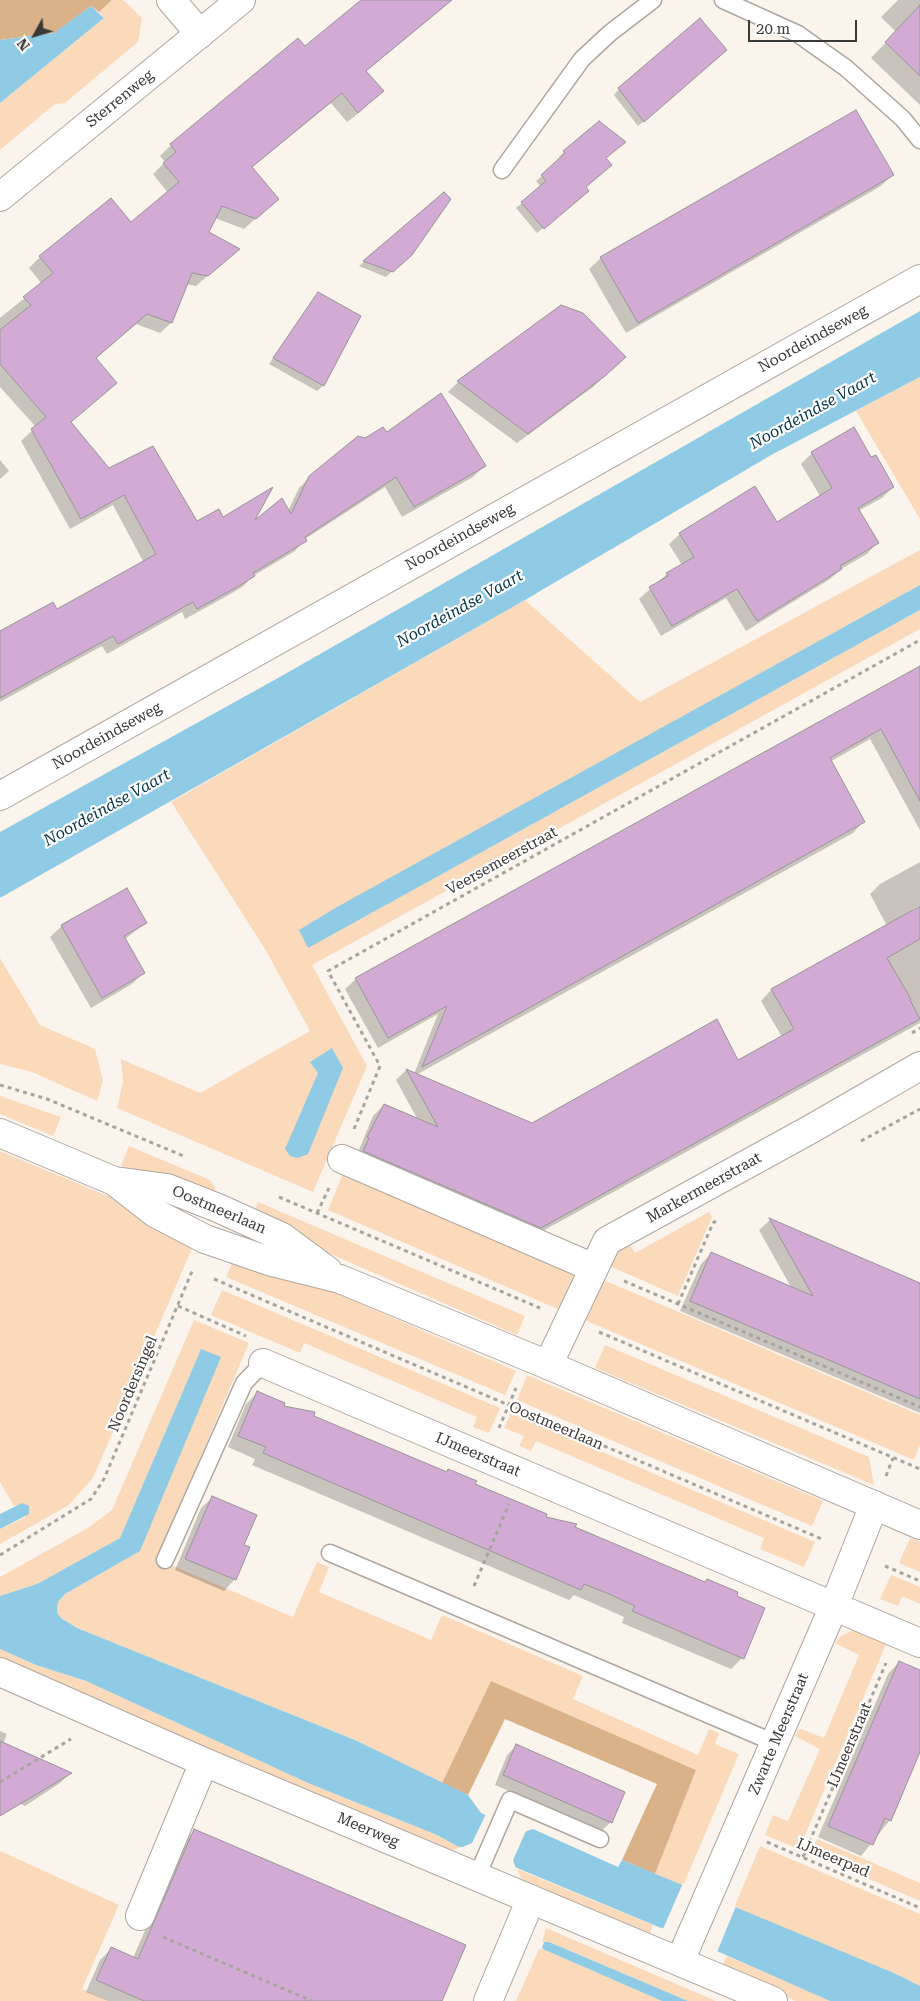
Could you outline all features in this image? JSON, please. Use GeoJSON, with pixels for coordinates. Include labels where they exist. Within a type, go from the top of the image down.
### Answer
{"type":"FeatureCollection","features":[{"type":"Feature","properties":{"kind":"street"},"geometry":{"type":"LineString","coordinates":[[171,0],[200,34]]}},
{"type":"Feature","properties":{"kind":"street","name":"Sterrenweg"},"geometry":{"type":"LineString","coordinates":[[0,197],[241,0]]}},
{"type":"Feature","properties":{"kind":"street","name":"Noordeindseweg"},"geometry":{"type":"LineString","coordinates":[[0,796],[920,278]]}},
{"type":"Feature","properties":{"kind":"street","name":"Markermeerstraat"},"geometry":{"type":"LineString","coordinates":[[538,1361],[569,1320],[607,1241],[811,1129],[920,1066]]}},
{"type":"Feature","properties":{"kind":"street","name":"Oostmeerlaan"},"geometry":{"type":"LineString","coordinates":[[0,1133],[114,1181],[155,1212],[205,1239],[272,1262],[340,1279],[538,1361],[920,1525]]}},
{"type":"Feature","properties":{"kind":"street"},"geometry":{"type":"LineString","coordinates":[[342,1159],[594,1268]]}},
{"type":"Feature","properties":{"kind":"street","name":"Oostmeerlaan"},"geometry":{"type":"LineString","coordinates":[[114,1181],[167,1188],[218,1208],[282,1237],[340,1279]]}},
{"type":"Feature","properties":{"kind":"street","name":"IJmeerstraat"},"geometry":{"type":"LineString","coordinates":[[263,1363],[909,1638]]}},
{"type":"Feature","properties":{"kind":"street","name":"Zwarte Meerstraat"},"geometry":{"type":"LineString","coordinates":[[685,1951],[834,1606],[874,1506]]}},
{"type":"Feature","properties":{"kind":"street","name":"Meerweg"},"geometry":{"type":"LineString","coordinates":[[0,1672],[204,1762],[481,1867],[531,1899],[685,1951],[774,2001]]}},
{"type":"Feature","properties":{"kind":"street"},"geometry":{"type":"LineString","coordinates":[[140,1916],[204,1762]]}},
{"type":"Feature","properties":{"kind":"street"},"geometry":{"type":"LineString","coordinates":[[488,2001],[531,1899]]}},
{"type":"Feature","properties":{"kind":"lane"},"geometry":{"type":"LineString","coordinates":[[502,170],[582,60],[610,33],[653,0]]}},
{"type":"Feature","properties":{"kind":"lane"},"geometry":{"type":"LineString","coordinates":[[723,0],[798,34],[846,68],[903,119],[920,140]]}},
{"type":"Feature","properties":{"kind":"lane"},"geometry":{"type":"LineString","coordinates":[[165,1560],[244,1383],[263,1363]]}},
{"type":"Feature","properties":{"kind":"lane"},"geometry":{"type":"LineString","coordinates":[[330,1552],[775,1743]]}},
{"type":"Feature","properties":{"kind":"lane"},"geometry":{"type":"LineString","coordinates":[[481,1867],[510,1800],[600,1839]]}},
{"type":"Feature","properties":{"kind":"path","name":"Veersemeerstraat"},"geometry":{"type":"LineString","coordinates":[[569,1320],[317,1213],[342,1159],[380,1066],[328,971],[920,640]]}},
{"type":"Feature","properties":{"kind":"path"},"geometry":{"type":"LineString","coordinates":[[0,1084],[47,1099],[187,1158]]}},
{"type":"Feature","properties":{"kind":"path"},"geometry":{"type":"LineString","coordinates":[[852,1146],[920,1109]]}},
{"type":"Feature","properties":{"kind":"path"},"geometry":{"type":"LineString","coordinates":[[678,1304],[713,1223],[722,1218]]}},
{"type":"Feature","properties":{"kind":"path","name":"Noordersingel"},"geometry":{"type":"LineString","coordinates":[[0,1555],[92,1499],[104,1479],[205,1239]]}},
{"type":"Feature","properties":{"kind":"path"},"geometry":{"type":"LineString","coordinates":[[594,1268],[920,1407]]}},
{"type":"Feature","properties":{"kind":"path"},"geometry":{"type":"LineString","coordinates":[[192,1270],[199,1273]]}},
{"type":"Feature","properties":{"kind":"path","name":"Oostmeerlaan"},"geometry":{"type":"LineString","coordinates":[[212,1279],[920,1581]]}},
{"type":"Feature","properties":{"kind":"path"},"geometry":{"type":"LineString","coordinates":[[178,1306],[270,1346],[263,1363]]}},
{"type":"Feature","properties":{"kind":"path"},"geometry":{"type":"LineString","coordinates":[[569,1320],[919,1469],[920,1462]]}},
{"type":"Feature","properties":{"kind":"path"},"geometry":{"type":"LineString","coordinates":[[486,1459],[508,1405],[538,1361]]}},
{"type":"Feature","properties":{"kind":"path"},"geometry":{"type":"LineString","coordinates":[[463,1610],[522,1474]]}},
{"type":"Feature","properties":{"kind":"path","name":"IJmeerstraat"},"geometry":{"type":"LineString","coordinates":[[802,1858],[909,1638]]}},
{"type":"Feature","properties":{"kind":"path"},"geometry":{"type":"LineString","coordinates":[[0,1782],[74,1737],[86,1711]]}},
{"type":"Feature","properties":{"kind":"path","name":"IJmeerpad"},"geometry":{"type":"LineString","coordinates":[[738,1830],[920,1908]]}},
{"type":"Feature","properties":{"kind":"path"},"geometry":{"type":"LineString","coordinates":[[140,1916],[137,1926],[312,2001]]}},
{"type":"Feature","properties":{"kind":"shaded area"},"geometry":{"type":"Polygon","coordinates":[[[0,0],[112,0],[99,12],[91,6],[55,33],[0,40],[0,0]]]}},
{"type":"Feature","properties":{"kind":"shaded area"},"geometry":{"type":"Polygon","coordinates":[[[112,0],[123,0],[142,18],[138,42],[65,103],[55,104],[0,150],[0,103],[104,18],[99,12],[112,0]]]}},
{"type":"Feature","properties":{"kind":"shaded area"},"geometry":{"type":"Polygon","coordinates":[[[920,377],[920,519],[856,411],[920,377]]]}},
{"type":"Feature","properties":{"kind":"shaded area"},"geometry":{"type":"Polygon","coordinates":[[[920,550],[920,585],[666,726],[309,947],[920,610],[920,629],[312,965],[367,1066],[313,1192],[117,1108],[123,1082],[121,1059],[200,1093],[310,1031],[265,949],[171,802],[525,600],[640,702],[920,550]]]}},
{"type":"Feature","properties":{"kind":"shaded area"},"geometry":{"type":"Polygon","coordinates":[[[0,958],[40,1025],[95,1049],[103,1081],[97,1101],[32,1072],[0,1064],[0,958]]]}},
{"type":"Feature","properties":{"kind":"shaded area"},"geometry":{"type":"Polygon","coordinates":[[[0,1096],[61,1117],[53,1136],[0,1114],[0,1096]]]}},
{"type":"Feature","properties":{"kind":"shaded area"},"geometry":{"type":"Polygon","coordinates":[[[129,1146],[210,1180],[215,1187],[214,1196],[121,1166],[129,1146]]]}},
{"type":"Feature","properties":{"kind":"shaded area"},"geometry":{"type":"Polygon","coordinates":[[[0,1151],[115,1199],[194,1244],[93,1478],[69,1505],[0,1544],[0,1529],[26,1517],[22,1503],[14,1506],[0,1482],[0,1151]]]}},
{"type":"Feature","properties":{"kind":"shaded area"},"geometry":{"type":"Polygon","coordinates":[[[345,1169],[578,1268],[560,1310],[328,1210],[345,1169]]]}},
{"type":"Feature","properties":{"kind":"shaded area"},"geometry":{"type":"Polygon","coordinates":[[[258,1202],[525,1316],[517,1335],[319,1249],[254,1213],[258,1202]]]}},
{"type":"Feature","properties":{"kind":"shaded area"},"geometry":{"type":"Polygon","coordinates":[[[709,1212],[712,1217],[678,1296],[605,1264],[627,1240],[635,1253],[709,1212]]]}},
{"type":"Feature","properties":{"kind":"shaded area"},"geometry":{"type":"Polygon","coordinates":[[[233,1261],[324,1288],[516,1371],[505,1395],[226,1277],[233,1261]]]}},
{"type":"Feature","properties":{"kind":"shaded area"},"geometry":{"type":"Polygon","coordinates":[[[599,1278],[920,1415],[920,1445],[914,1460],[582,1319],[599,1278]]]}},
{"type":"Feature","properties":{"kind":"shaded area"},"geometry":{"type":"Polygon","coordinates":[[[222,1290],[500,1408],[489,1433],[473,1427],[477,1417],[304,1343],[300,1353],[211,1315],[222,1290]]]}},
{"type":"Feature","properties":{"kind":"shaded area"},"geometry":{"type":"Polygon","coordinates":[[[194,1320],[249,1343],[157,1559],[293,1617],[317,1562],[329,1567],[319,1592],[431,1640],[442,1615],[583,1676],[573,1699],[698,1755],[709,1729],[719,1733],[715,1744],[739,1754],[683,1886],[655,1874],[696,1770],[491,1681],[442,1783],[355,1740],[77,1628],[61,1618],[57,1613],[58,1602],[65,1594],[140,1551],[201,1349],[120,1538],[37,1584],[0,1596],[0,1577],[88,1528],[112,1510],[194,1320]]]}},
{"type":"Feature","properties":{"kind":"shaded area"},"geometry":{"type":"Polygon","coordinates":[[[605,1345],[869,1457],[874,1485],[595,1368],[605,1345]]]}},
{"type":"Feature","properties":{"kind":"shaded area"},"geometry":{"type":"Polygon","coordinates":[[[527,1375],[823,1501],[812,1526],[517,1400],[527,1375]]]}},
{"type":"Feature","properties":{"kind":"shaded area"},"geometry":{"type":"Polygon","coordinates":[[[511,1413],[815,1542],[804,1567],[760,1549],[764,1538],[536,1441],[531,1451],[519,1446],[524,1436],[504,1428],[511,1413]]]}},
{"type":"Feature","properties":{"kind":"shaded area"},"geometry":{"type":"Polygon","coordinates":[[[910,1538],[920,1542],[920,1572],[899,1563],[910,1538]]]}},
{"type":"Feature","properties":{"kind":"shaded area"},"geometry":{"type":"Polygon","coordinates":[[[891,1575],[920,1587],[920,1604],[902,1596],[898,1606],[880,1599],[891,1575]]]}},
{"type":"Feature","properties":{"kind":"shaded area"},"geometry":{"type":"Polygon","coordinates":[[[853,1630],[861,1630],[887,1642],[799,1849],[765,1835],[773,1815],[788,1821],[820,1749],[795,1736],[798,1730],[801,1729],[824,1738],[859,1655],[835,1643],[841,1636],[853,1630]]]}},
{"type":"Feature","properties":{"kind":"shaded area"},"geometry":{"type":"Polygon","coordinates":[[[0,1649],[36,1665],[86,1681],[308,1783],[437,1835],[460,1847],[450,1852],[313,1794],[0,1657],[0,1649]]]}},
{"type":"Feature","properties":{"kind":"shaded area"},"geometry":{"type":"Polygon","coordinates":[[[491,1681],[696,1770],[655,1874],[622,1860],[657,1784],[505,1719],[468,1795],[442,1783],[491,1681]]]}},
{"type":"Feature","properties":{"kind":"shaded area"},"geometry":{"type":"Polygon","coordinates":[[[817,1839],[920,1883],[920,1901],[811,1854],[817,1839]]]}},
{"type":"Feature","properties":{"kind":"shaded area"},"geometry":{"type":"Polygon","coordinates":[[[760,1846],[920,1914],[920,1986],[894,1973],[734,1908],[760,1846]]]}},
{"type":"Feature","properties":{"kind":"shaded area"},"geometry":{"type":"Polygon","coordinates":[[[0,1851],[119,1905],[82,1989],[108,2001],[0,2001],[0,1851]]]}},
{"type":"Feature","properties":{"kind":"shaded area"},"geometry":{"type":"Polygon","coordinates":[[[517,1869],[653,1925],[649,1937],[522,1881],[517,1869]]]}},
{"type":"Feature","properties":{"kind":"shaded area"},"geometry":{"type":"Polygon","coordinates":[[[546,1928],[716,2001],[688,2001],[549,1942],[542,1942],[546,1928]]]}},
{"type":"Feature","properties":{"kind":"shaded area"},"geometry":{"type":"Polygon","coordinates":[[[539,1949],[545,1950],[662,2001],[516,2001],[539,1949]]]}},
{"type":"Feature","properties":{"kind":"shaded area"},"geometry":{"type":"Polygon","coordinates":[[[727,1956],[830,2001],[796,2001],[721,1968],[727,1956]]]}},
{"type":"Feature","properties":{"kind":"water"},"geometry":{"type":"Polygon","coordinates":[[[91,6],[104,18],[0,103],[0,40],[54,33],[91,6]]]}},
{"type":"Feature","properties":{"kind":"water","name":"Noordeindse Vaart"},"geometry":{"type":"Polygon","coordinates":[[[920,311],[920,377],[773,454],[525,600],[0,898],[0,832],[278,678],[920,311]]]}},
{"type":"Feature","properties":{"kind":"water"},"geometry":{"type":"Polygon","coordinates":[[[920,585],[920,610],[308,948],[299,930],[337,907],[920,585]]]}},
{"type":"Feature","properties":{"kind":"water"},"geometry":{"type":"Polygon","coordinates":[[[332,1048],[343,1068],[308,1154],[298,1158],[290,1156],[285,1149],[318,1073],[310,1062],[332,1048]]]}},
{"type":"Feature","properties":{"kind":"water"},"geometry":{"type":"Polygon","coordinates":[[[201,1349],[221,1357],[140,1551],[65,1594],[58,1602],[57,1613],[61,1618],[77,1628],[355,1740],[468,1795],[481,1813],[523,1832],[533,1829],[618,1867],[622,1860],[894,1973],[920,1986],[920,2001],[830,2001],[667,1929],[510,1865],[457,1846],[437,1835],[308,1783],[86,1681],[36,1665],[0,1649],[0,1596],[37,1584],[120,1538],[201,1349]]]}},
{"type":"Feature","properties":{"kind":"water"},"geometry":{"type":"Polygon","coordinates":[[[22,1503],[29,1506],[29,1514],[0,1529],[0,1514],[22,1503]]]}},
{"type":"Feature","properties":{"kind":"water"},"geometry":{"type":"Polygon","coordinates":[[[544,1942],[549,1942],[688,2001],[662,2001],[545,1950],[542,1948],[544,1942]]]}},
{"type":"Feature","properties":{"kind":"pier"},"geometry":{"type":"Polygon","coordinates":[[[486,1814],[526,1831],[513,1860],[516,1869],[460,1848],[472,1843],[486,1814]]]}},
{"type":"Feature","properties":{"kind":"pier"},"geometry":{"type":"Polygon","coordinates":[[[683,1883],[736,1906],[717,1952],[663,1929],[683,1883]]]}},
{"type":"Feature","properties":{"kind":"building"},"geometry":{"type":"Polygon","coordinates":[[[361,0],[452,0],[366,71],[384,91],[358,113],[342,93],[252,167],[279,199],[256,219],[222,206],[209,232],[240,249],[208,276],[192,273],[172,323],[147,314],[96,358],[117,383],[71,422],[109,468],[153,446],[197,521],[219,509],[223,517],[273,487],[255,520],[282,498],[291,514],[309,476],[358,436],[365,438],[383,427],[387,432],[441,393],[486,466],[414,507],[396,477],[305,537],[307,541],[253,573],[255,576],[239,586],[197,609],[193,602],[118,644],[113,636],[0,698],[0,631],[53,602],[57,609],[156,554],[124,495],[81,519],[31,429],[46,417],[0,364],[0,330],[31,305],[23,297],[53,273],[39,256],[111,198],[131,222],[179,182],[163,163],[176,152],[170,144],[298,38],[305,46],[361,0]]]}},
{"type":"Feature","properties":{"kind":"building"},"geometry":{"type":"Polygon","coordinates":[[[920,5],[920,76],[885,42],[920,5]]]}},
{"type":"Feature","properties":{"kind":"building"},"geometry":{"type":"Polygon","coordinates":[[[700,18],[727,50],[644,122],[618,88],[700,18]]]}},
{"type":"Feature","properties":{"kind":"building"},"geometry":{"type":"Polygon","coordinates":[[[856,110],[894,175],[638,323],[600,257],[856,110]]]}},
{"type":"Feature","properties":{"kind":"building"},"geometry":{"type":"Polygon","coordinates":[[[599,121],[626,142],[606,158],[612,165],[586,187],[589,191],[544,229],[521,202],[546,181],[541,175],[565,153],[563,151],[599,121]]]}},
{"type":"Feature","properties":{"kind":"building"},"geometry":{"type":"Polygon","coordinates":[[[444,192],[451,199],[412,255],[393,272],[363,261],[444,192]]]}},
{"type":"Feature","properties":{"kind":"building"},"geometry":{"type":"Polygon","coordinates":[[[318,292],[361,316],[324,386],[273,358],[318,292]]]}},
{"type":"Feature","properties":{"kind":"building"},"geometry":{"type":"Polygon","coordinates":[[[561,305],[583,313],[626,357],[605,376],[528,434],[457,381],[561,305]]]}},
{"type":"Feature","properties":{"kind":"building"},"geometry":{"type":"Polygon","coordinates":[[[854,427],[871,457],[876,455],[894,487],[858,508],[879,543],[840,566],[842,569],[757,621],[737,589],[672,626],[649,587],[668,576],[666,573],[694,557],[679,533],[755,486],[777,522],[832,488],[811,452],[854,427]]]}},
{"type":"Feature","properties":{"kind":"building"},"geometry":{"type":"Polygon","coordinates":[[[920,666],[920,801],[881,729],[830,758],[865,822],[422,1067],[447,1006],[388,1038],[355,978],[920,666]]]}},
{"type":"Feature","properties":{"kind":"building"},"geometry":{"type":"Polygon","coordinates":[[[127,888],[147,923],[124,936],[145,973],[102,998],[61,925],[127,888]]]}},
{"type":"Feature","properties":{"kind":"building"},"geometry":{"type":"Polygon","coordinates":[[[920,906],[920,939],[887,958],[911,999],[920,1019],[541,1228],[363,1151],[369,1138],[367,1137],[384,1104],[438,1127],[406,1069],[532,1123],[717,1019],[738,1060],[794,1029],[771,989],[920,906]]]}},
{"type":"Feature","properties":{"kind":"building"},"geometry":{"type":"Polygon","coordinates":[[[769,1218],[920,1283],[920,1399],[690,1301],[711,1252],[813,1296],[769,1218]]]}},
{"type":"Feature","properties":{"kind":"building"},"geometry":{"type":"Polygon","coordinates":[[[257,1391],[285,1403],[284,1406],[315,1412],[314,1416],[447,1472],[448,1469],[477,1481],[475,1484],[547,1514],[546,1517],[577,1524],[575,1527],[705,1582],[707,1579],[738,1592],[737,1596],[765,1608],[744,1659],[632,1611],[635,1606],[609,1594],[584,1584],[581,1590],[263,1453],[266,1447],[238,1436],[257,1391]]]}},
{"type":"Feature","properties":{"kind":"building"},"geometry":{"type":"Polygon","coordinates":[[[212,1496],[257,1515],[244,1545],[250,1547],[236,1580],[185,1559],[212,1496]]]}},
{"type":"Feature","properties":{"kind":"building"},"geometry":{"type":"Polygon","coordinates":[[[899,1661],[920,1670],[920,1752],[891,1821],[885,1818],[873,1845],[828,1826],[899,1661]]]}},
{"type":"Feature","properties":{"kind":"building"},"geometry":{"type":"Polygon","coordinates":[[[0,1741],[72,1773],[0,1816],[0,1741]]]}},
{"type":"Feature","properties":{"kind":"building"},"geometry":{"type":"Polygon","coordinates":[[[516,1744],[625,1792],[612,1823],[503,1775],[516,1744]]]}},
{"type":"Feature","properties":{"kind":"building"},"geometry":{"type":"Polygon","coordinates":[[[194,1829],[466,1945],[442,2001],[144,2001],[96,1980],[111,1947],[138,1959],[194,1829]]]}}]}
